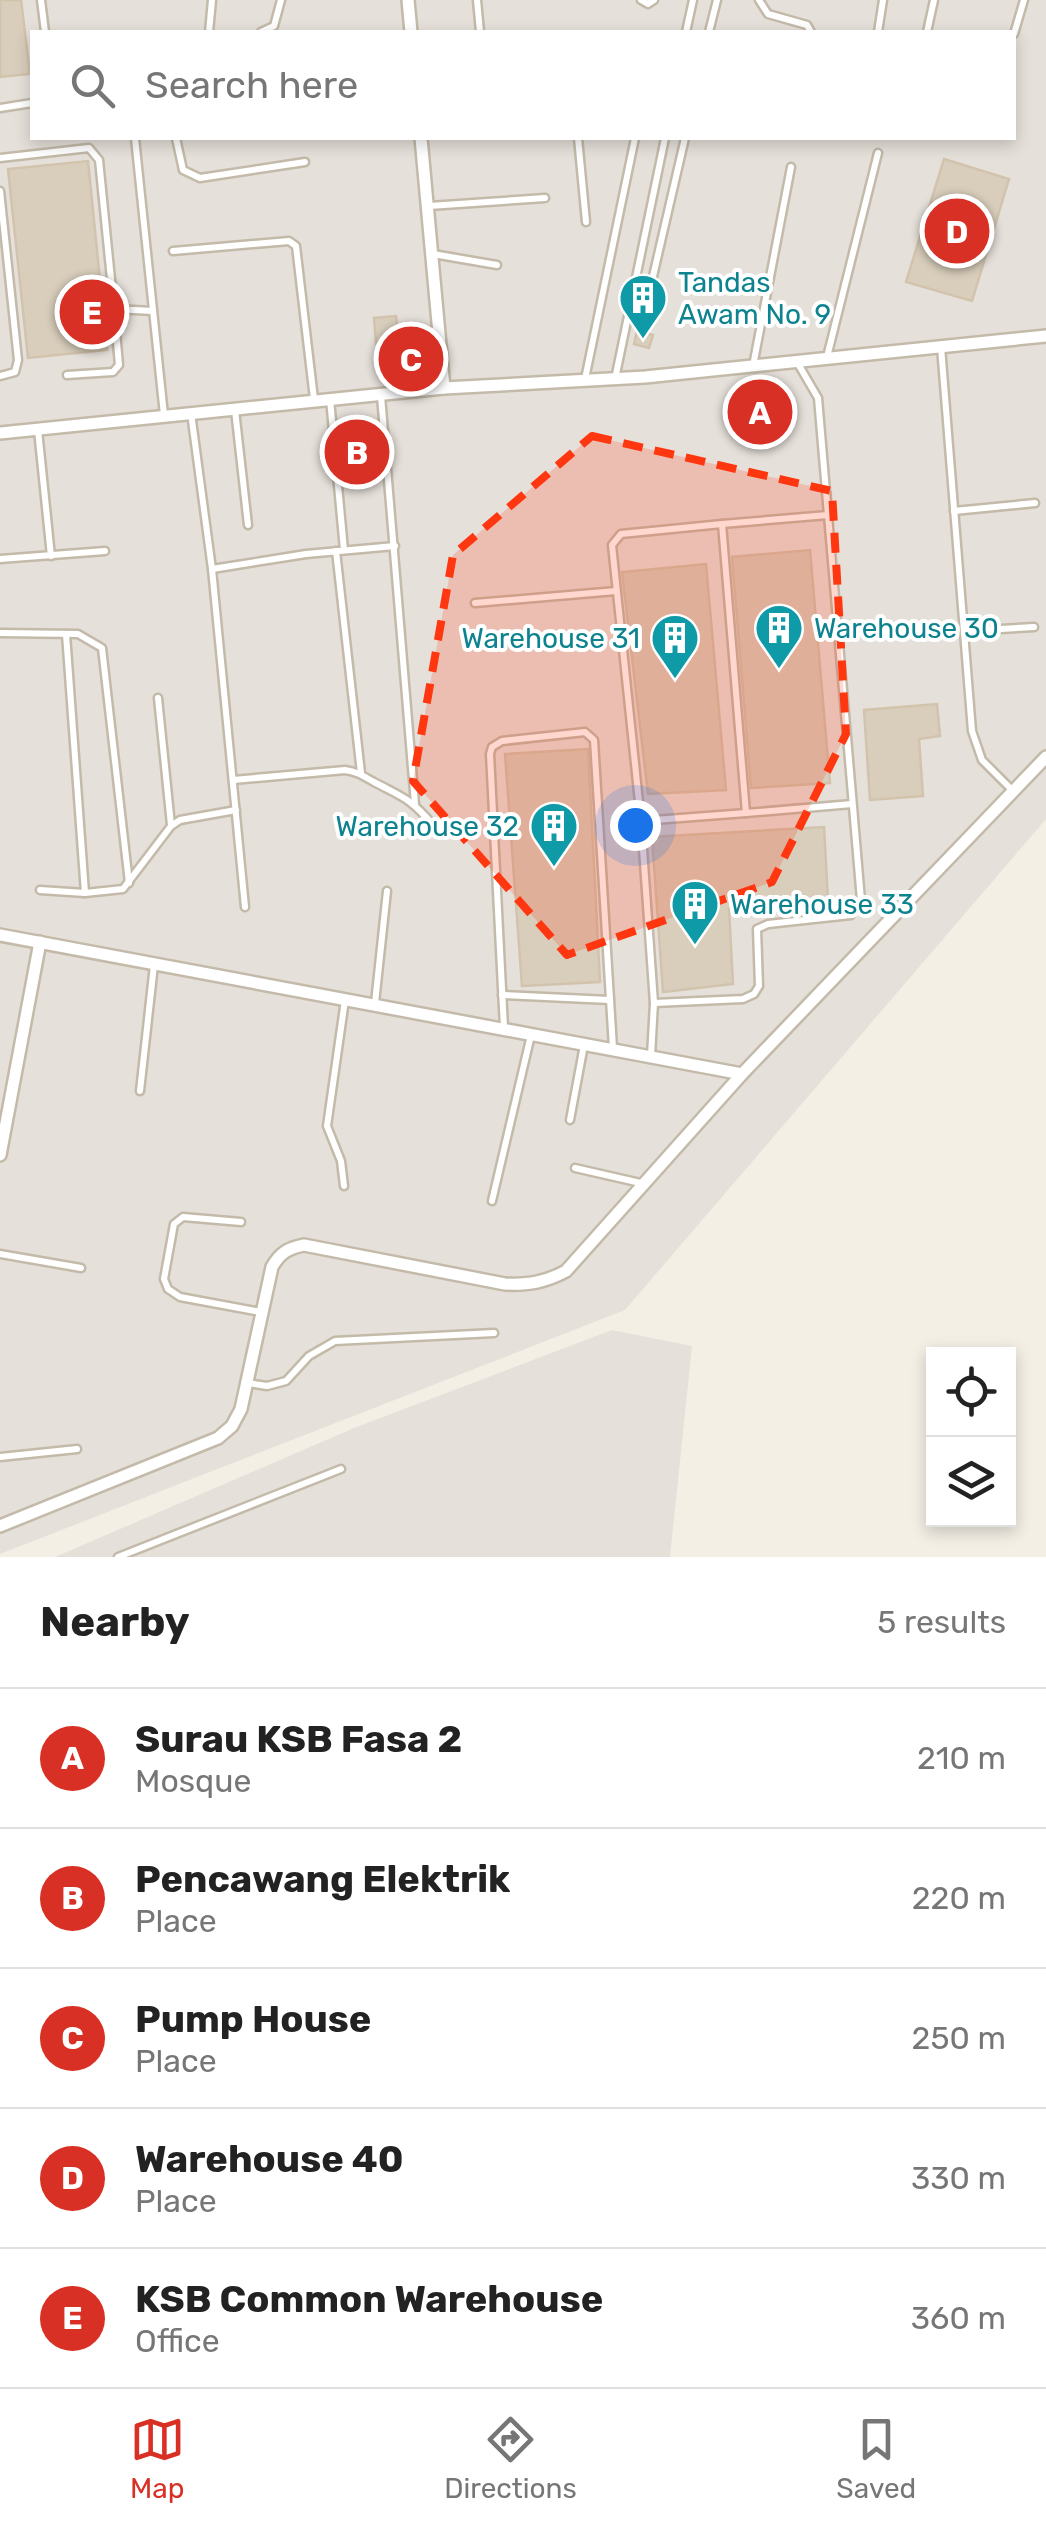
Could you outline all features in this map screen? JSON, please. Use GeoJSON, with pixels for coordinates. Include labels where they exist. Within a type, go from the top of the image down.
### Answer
{"type":"FeatureCollection","features":[{"type":"Feature","properties":{"kind":"street"},"geometry":{"type":"LineString","coordinates":[[408,0],[411,30]]}},
{"type":"Feature","properties":{"kind":"street"},"geometry":{"type":"LineString","coordinates":[[421,140],[444,388]]}},
{"type":"Feature","properties":{"kind":"street"},"geometry":{"type":"LineString","coordinates":[[0,434],[314,400],[752,367],[1046,336]]}},
{"type":"Feature","properties":{"kind":"street"},"geometry":{"type":"LineString","coordinates":[[0,1526],[218,1438],[232,1426],[242,1409],[272,1267],[279,1254],[290,1247],[304,1244],[505,1284],[528,1285],[566,1271],[742,1074],[1046,757]]}},
{"type":"Feature","properties":{"kind":"street"},"geometry":{"type":"LineString","coordinates":[[0,935],[742,1074]]}},
{"type":"Feature","properties":{"kind":"street"},"geometry":{"type":"LineString","coordinates":[[0,1155],[40,942]]}},
{"type":"Feature","properties":{"kind":"lane"},"geometry":{"type":"LineString","coordinates":[[41,0],[45,30]]}},
{"type":"Feature","properties":{"kind":"lane"},"geometry":{"type":"LineString","coordinates":[[209,30],[212,0]]}},
{"type":"Feature","properties":{"kind":"lane"},"geometry":{"type":"LineString","coordinates":[[265,30],[279,18],[281,0]]}},
{"type":"Feature","properties":{"kind":"lane"},"geometry":{"type":"LineString","coordinates":[[477,0],[480,30]]}},
{"type":"Feature","properties":{"kind":"lane"},"geometry":{"type":"LineString","coordinates":[[641,0],[648,4],[654,0]]}},
{"type":"Feature","properties":{"kind":"lane"},"geometry":{"type":"LineString","coordinates":[[686,30],[692,0]]}},
{"type":"Feature","properties":{"kind":"lane"},"geometry":{"type":"LineString","coordinates":[[710,30],[717,0]]}},
{"type":"Feature","properties":{"kind":"lane"},"geometry":{"type":"LineString","coordinates":[[759,0],[758,4],[768,14],[807,25],[810,30]]}},
{"type":"Feature","properties":{"kind":"lane"},"geometry":{"type":"LineString","coordinates":[[878,30],[883,0]]}},
{"type":"Feature","properties":{"kind":"lane"},"geometry":{"type":"LineString","coordinates":[[927,30],[934,0]]}},
{"type":"Feature","properties":{"kind":"lane"},"geometry":{"type":"LineString","coordinates":[[1015,30],[1024,0]]}},
{"type":"Feature","properties":{"kind":"lane"},"geometry":{"type":"LineString","coordinates":[[0,108],[30,103]]}},
{"type":"Feature","properties":{"kind":"lane"},"geometry":{"type":"LineString","coordinates":[[135,140],[164,416]]}},
{"type":"Feature","properties":{"kind":"lane"},"geometry":{"type":"LineString","coordinates":[[176,140],[183,170],[200,178],[305,162]]}},
{"type":"Feature","properties":{"kind":"lane"},"geometry":{"type":"LineString","coordinates":[[578,140],[586,222]]}},
{"type":"Feature","properties":{"kind":"lane"},"geometry":{"type":"LineString","coordinates":[[584,381],[635,140]]}},
{"type":"Feature","properties":{"kind":"lane"},"geometry":{"type":"LineString","coordinates":[[615,378],[664,140]]}},
{"type":"Feature","properties":{"kind":"lane"},"geometry":{"type":"LineString","coordinates":[[630,306],[643,298],[651,285],[685,140]]}},
{"type":"Feature","properties":{"kind":"lane"},"geometry":{"type":"LineString","coordinates":[[0,158],[89,148],[99,160],[120,365],[112,372],[67,376]]}},
{"type":"Feature","properties":{"kind":"lane"},"geometry":{"type":"LineString","coordinates":[[826,359],[878,152]]}},
{"type":"Feature","properties":{"kind":"lane"},"geometry":{"type":"LineString","coordinates":[[752,367],[791,166]]}},
{"type":"Feature","properties":{"kind":"lane"},"geometry":{"type":"LineString","coordinates":[[0,191],[18,360],[16,372],[0,376]]}},
{"type":"Feature","properties":{"kind":"lane"},"geometry":{"type":"LineString","coordinates":[[428,206],[545,198]]}},
{"type":"Feature","properties":{"kind":"lane"},"geometry":{"type":"LineString","coordinates":[[173,252],[289,241],[296,246],[314,400]]}},
{"type":"Feature","properties":{"kind":"lane"},"geometry":{"type":"LineString","coordinates":[[432,254],[497,265]]}},
{"type":"Feature","properties":{"kind":"lane"},"geometry":{"type":"LineString","coordinates":[[114,310],[153,311]]}},
{"type":"Feature","properties":{"kind":"lane"},"geometry":{"type":"LineString","coordinates":[[941,347],[976,745],[982,760],[1015,792]]}},
{"type":"Feature","properties":{"kind":"lane"},"geometry":{"type":"LineString","coordinates":[[654,1002],[743,999],[754,994],[759,986],[757,930],[768,924],[851,915],[861,900],[818,398],[797,362]]}},
{"type":"Feature","properties":{"kind":"lane"},"geometry":{"type":"LineString","coordinates":[[380,394],[415,804]]}},
{"type":"Feature","properties":{"kind":"lane"},"geometry":{"type":"LineString","coordinates":[[330,399],[360,773]]}},
{"type":"Feature","properties":{"kind":"lane"},"geometry":{"type":"LineString","coordinates":[[234,408],[248,525]]}},
{"type":"Feature","properties":{"kind":"lane"},"geometry":{"type":"LineString","coordinates":[[192,413],[212,569],[245,908]]}},
{"type":"Feature","properties":{"kind":"lane"},"geometry":{"type":"LineString","coordinates":[[38,430],[51,556]]}},
{"type":"Feature","properties":{"kind":"lane"},"geometry":{"type":"LineString","coordinates":[[954,511],[1035,503]]}},
{"type":"Feature","properties":{"kind":"lane"},"geometry":{"type":"LineString","coordinates":[[652,1056],[654,1002],[640,821],[612,545],[621,534],[828,515]]}},
{"type":"Feature","properties":{"kind":"lane"},"geometry":{"type":"LineString","coordinates":[[722,524],[746,813]]}},
{"type":"Feature","properties":{"kind":"lane"},"geometry":{"type":"LineString","coordinates":[[212,569],[395,546]]}},
{"type":"Feature","properties":{"kind":"lane"},"geometry":{"type":"LineString","coordinates":[[0,559],[105,551]]}},
{"type":"Feature","properties":{"kind":"lane"},"geometry":{"type":"LineString","coordinates":[[476,602],[616,591]]}},
{"type":"Feature","properties":{"kind":"lane"},"geometry":{"type":"LineString","coordinates":[[965,631],[1034,626]]}},
{"type":"Feature","properties":{"kind":"lane"},"geometry":{"type":"LineString","coordinates":[[0,633],[78,634],[102,648],[130,884]]}},
{"type":"Feature","properties":{"kind":"lane"},"geometry":{"type":"LineString","coordinates":[[66,634],[85,893]]}},
{"type":"Feature","properties":{"kind":"lane"},"geometry":{"type":"LineString","coordinates":[[158,698],[171,826]]}},
{"type":"Feature","properties":{"kind":"lane"},"geometry":{"type":"LineString","coordinates":[[504,1029],[492,747],[502,741],[578,731],[594,740],[614,1050]]}},
{"type":"Feature","properties":{"kind":"lane"},"geometry":{"type":"LineString","coordinates":[[232,780],[344,770],[360,773],[415,804],[433,825]]}},
{"type":"Feature","properties":{"kind":"lane"},"geometry":{"type":"LineString","coordinates":[[640,821],[852,804]]}},
{"type":"Feature","properties":{"kind":"lane"},"geometry":{"type":"LineString","coordinates":[[40,890],[85,893],[123,889],[171,826],[180,820],[236,810]]}},
{"type":"Feature","properties":{"kind":"lane"},"geometry":{"type":"LineString","coordinates":[[375,1005],[387,891]]}},
{"type":"Feature","properties":{"kind":"lane"},"geometry":{"type":"LineString","coordinates":[[140,1090],[154,964]]}},
{"type":"Feature","properties":{"kind":"lane"},"geometry":{"type":"LineString","coordinates":[[502,994],[610,1000]]}},
{"type":"Feature","properties":{"kind":"lane"},"geometry":{"type":"LineString","coordinates":[[344,1186],[341,1160],[327,1126],[345,999]]}},
{"type":"Feature","properties":{"kind":"lane"},"geometry":{"type":"LineString","coordinates":[[492,1201],[532,1034]]}},
{"type":"Feature","properties":{"kind":"lane"},"geometry":{"type":"LineString","coordinates":[[570,1120],[584,1044]]}},
{"type":"Feature","properties":{"kind":"lane"},"geometry":{"type":"LineString","coordinates":[[575,1168],[646,1184]]}},
{"type":"Feature","properties":{"kind":"lane"},"geometry":{"type":"LineString","coordinates":[[241,1222],[182,1217],[174,1224],[164,1279],[168,1289],[180,1297],[262,1312]]}},
{"type":"Feature","properties":{"kind":"lane"},"geometry":{"type":"LineString","coordinates":[[0,1254],[82,1268]]}},
{"type":"Feature","properties":{"kind":"lane"},"geometry":{"type":"LineString","coordinates":[[247,1383],[267,1386],[286,1381],[309,1356],[335,1341],[494,1334]]}},
{"type":"Feature","properties":{"kind":"lane"},"geometry":{"type":"LineString","coordinates":[[0,1457],[77,1449]]}},
{"type":"Feature","properties":{"kind":"lane"},"geometry":{"type":"LineString","coordinates":[[118,1557],[341,1470]]}},
{"type":"Feature","properties":{"kind":"highlighted area"},"geometry":{"type":"Polygon","coordinates":[[[592,436],[832,491],[846,734],[772,882],[567,955],[413,781],[453,555],[592,436]]]}},
{"type":"Feature","properties":{"kind":"shaded area"},"geometry":{"type":"Polygon","coordinates":[[[0,0],[1046,0],[1046,819],[625,1310],[0,1554],[0,0]]]}},
{"type":"Feature","properties":{"kind":"shaded area"},"geometry":{"type":"Polygon","coordinates":[[[612,1330],[692,1346],[670,1557],[55,1557],[354,1428],[612,1330]]]}},
{"type":"Feature","properties":{"kind":"building"},"geometry":{"type":"Polygon","coordinates":[[[0,0],[21,0],[30,74],[0,77],[0,0]]]}},
{"type":"Feature","properties":{"kind":"building"},"geometry":{"type":"Polygon","coordinates":[[[944,159],[1009,179],[972,301],[906,282],[944,159]]]}},
{"type":"Feature","properties":{"kind":"building"},"geometry":{"type":"Polygon","coordinates":[[[88,161],[107,350],[28,358],[8,169],[88,161]]]}},
{"type":"Feature","properties":{"kind":"building"},"geometry":{"type":"Polygon","coordinates":[[[396,316],[399,343],[376,344],[374,318],[396,316]]]}},
{"type":"Feature","properties":{"kind":"building","name":"Tandas Awam No. 9"},"geometry":{"type":"Polygon","coordinates":[[[637,331],[653,335],[649,348],[634,344],[637,331]]]}},
{"type":"Feature","properties":{"kind":"building"},"geometry":{"type":"Polygon","coordinates":[[[418,348],[419,368],[404,369],[403,349],[418,348]]]}},
{"type":"Feature","properties":{"kind":"building"},"geometry":{"type":"Polygon","coordinates":[[[363,440],[366,462],[351,464],[348,442],[363,440]]]}},
{"type":"Feature","properties":{"kind":"building","name":"Warehouse 30"},"geometry":{"type":"Polygon","coordinates":[[[810,550],[830,783],[751,788],[732,557],[810,550]]]}},
{"type":"Feature","properties":{"kind":"building","name":"Warehouse 31"},"geometry":{"type":"Polygon","coordinates":[[[706,564],[726,790],[648,794],[622,572],[706,564]]]}},
{"type":"Feature","properties":{"kind":"building"},"geometry":{"type":"Polygon","coordinates":[[[937,704],[940,736],[919,739],[923,796],[870,800],[864,710],[937,704]]]}},
{"type":"Feature","properties":{"kind":"building","name":"Warehouse 32"},"geometry":{"type":"Polygon","coordinates":[[[588,749],[600,982],[522,986],[505,754],[588,749]]]}},
{"type":"Feature","properties":{"kind":"building","name":"Warehouse 33"},"geometry":{"type":"Polygon","coordinates":[[[824,827],[828,900],[729,909],[733,984],[663,992],[652,837],[824,827]]]}},
{"type":"Feature","properties":{"kind":"place","name":"Warehouse 40"},"geometry":{"type":"Point","coordinates":[957,231]}},
{"type":"Feature","properties":{"kind":"place","name":"KSB Common Warehouse"},"geometry":{"type":"Point","coordinates":[92,312]}},
{"type":"Feature","properties":{"kind":"place","name":"Tandas Awam No. 9"},"geometry":{"type":"Point","coordinates":[643,340]}},
{"type":"Feature","properties":{"kind":"place","name":"Pump House"},"geometry":{"type":"Point","coordinates":[411,359]}},
{"type":"Feature","properties":{"kind":"place","name":"Surau KSB Fasa 2"},"geometry":{"type":"Point","coordinates":[760,412]}},
{"type":"Feature","properties":{"kind":"place","name":"Pencawang Elektrik"},"geometry":{"type":"Point","coordinates":[357,452]}},
{"type":"Feature","properties":{"kind":"place","name":"Warehouse 30"},"geometry":{"type":"Point","coordinates":[779,670]}},
{"type":"Feature","properties":{"kind":"place","name":"Warehouse 31"},"geometry":{"type":"Point","coordinates":[675,680]}},
{"type":"Feature","properties":{"kind":"place","name":"Warehouse 32"},"geometry":{"type":"Point","coordinates":[554,868]}},
{"type":"Feature","properties":{"kind":"place","name":"Warehouse 33"},"geometry":{"type":"Point","coordinates":[695,946]}}]}
